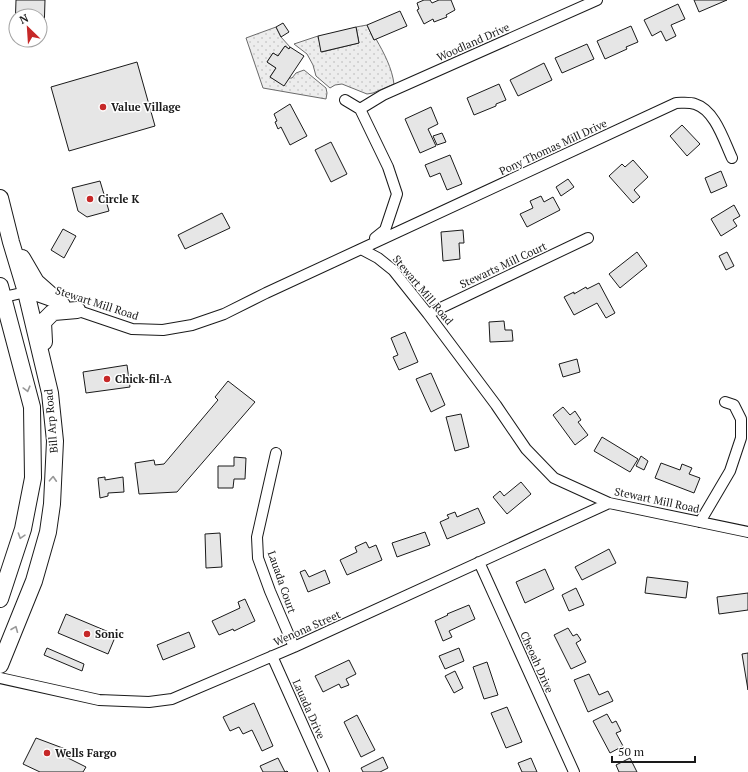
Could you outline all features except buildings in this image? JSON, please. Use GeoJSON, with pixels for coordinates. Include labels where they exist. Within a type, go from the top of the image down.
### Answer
{"type":"FeatureCollection","features":[{"type":"Feature","properties":{"kind":"main road","name":"Bill Arp Road"},"geometry":{"type":"LineString","coordinates":[[0,198],[26,292],[50,393],[55,441],[52,504],[48,532],[34,581],[0,665]]}},
{"type":"Feature","properties":{"kind":"main road"},"geometry":{"type":"LineString","coordinates":[[11,242],[36,282],[69,307]]}},
{"type":"Feature","properties":{"kind":"main road","name":"Bill Arp Road"},"geometry":{"type":"LineString","coordinates":[[0,599],[23,529],[32,478],[32,406],[1,294]]}},
{"type":"Feature","properties":{"kind":"main road"},"geometry":{"type":"LineString","coordinates":[[50,393],[43,322],[54,312],[69,307]]}},
{"type":"Feature","properties":{"kind":"main road"},"geometry":{"type":"LineString","coordinates":[[0,332],[20,361]]}},
{"type":"Feature","properties":{"kind":"street","name":"Woodland Drive"},"geometry":{"type":"LineString","coordinates":[[360,109],[383,95],[598,0]]}},
{"type":"Feature","properties":{"kind":"street"},"geometry":{"type":"LineString","coordinates":[[345,100],[360,109],[388,167],[397,194],[385,230],[361,249]]}},
{"type":"Feature","properties":{"kind":"street","name":"Pony Thomas Mill Drive"},"geometry":{"type":"LineString","coordinates":[[361,249],[676,104],[686,102],[696,104],[704,108],[711,115],[732,158]]}},
{"type":"Feature","properties":{"kind":"street","name":"Stewarts Mill Court"},"geometry":{"type":"LineString","coordinates":[[428,314],[588,238]]}},
{"type":"Feature","properties":{"kind":"street","name":"Stewart Mill Road"},"geometry":{"type":"LineString","coordinates":[[26,292],[132,329],[162,330],[192,326],[224,314],[361,249],[378,258],[393,270],[496,405],[526,448],[554,478],[609,503],[748,532]]}},
{"type":"Feature","properties":{"kind":"street"},"geometry":{"type":"LineString","coordinates":[[1,294],[26,292]]}},
{"type":"Feature","properties":{"kind":"street"},"geometry":{"type":"LineString","coordinates":[[700,522],[730,471],[741,438],[741,419],[734,405],[725,402]]}},
{"type":"Feature","properties":{"kind":"street","name":"Lauada Court"},"geometry":{"type":"LineString","coordinates":[[276,453],[257,537],[258,558],[270,591],[294,647]]}},
{"type":"Feature","properties":{"kind":"street","name":"Wenona Street"},"geometry":{"type":"LineString","coordinates":[[0,678],[99,700],[149,702],[172,699],[294,647],[609,503]]}},
{"type":"Feature","properties":{"kind":"street","name":"Cheoah Drive"},"geometry":{"type":"LineString","coordinates":[[479,562],[574,772]]}},
{"type":"Feature","properties":{"kind":"street","name":"Lauada Drive"},"geometry":{"type":"LineString","coordinates":[[272,656],[324,772]]}},
{"type":"Feature","properties":{"kind":"shaded area"},"geometry":{"type":"Polygon","coordinates":[[[367,25],[374,40],[376,39],[382,50],[394,84],[373,93],[367,94],[342,84],[335,85],[330,88],[316,76],[313,65],[307,54],[294,44],[318,36],[322,52],[359,43],[356,27],[367,25]]]}},
{"type":"Feature","properties":{"kind":"shaded area"},"geometry":{"type":"Polygon","coordinates":[[[276,27],[281,37],[290,47],[289,49],[285,46],[278,56],[273,53],[267,62],[276,68],[270,77],[284,85],[289,78],[292,78],[296,73],[304,70],[326,88],[326,99],[263,88],[246,38],[276,27]]]}},
{"type":"Feature","properties":{"kind":"place","name":"Value Village"},"geometry":{"type":"Point","coordinates":[103,107]}},
{"type":"Feature","properties":{"kind":"place","name":"Circle K"},"geometry":{"type":"Point","coordinates":[90,199]}},
{"type":"Feature","properties":{"kind":"place","name":"Chick-fil-A"},"geometry":{"type":"Point","coordinates":[107,379]}},
{"type":"Feature","properties":{"kind":"place","name":"Sonic"},"geometry":{"type":"Point","coordinates":[87,634]}},
{"type":"Feature","properties":{"kind":"place","name":"Wells Fargo"},"geometry":{"type":"Point","coordinates":[47,753]}}]}
